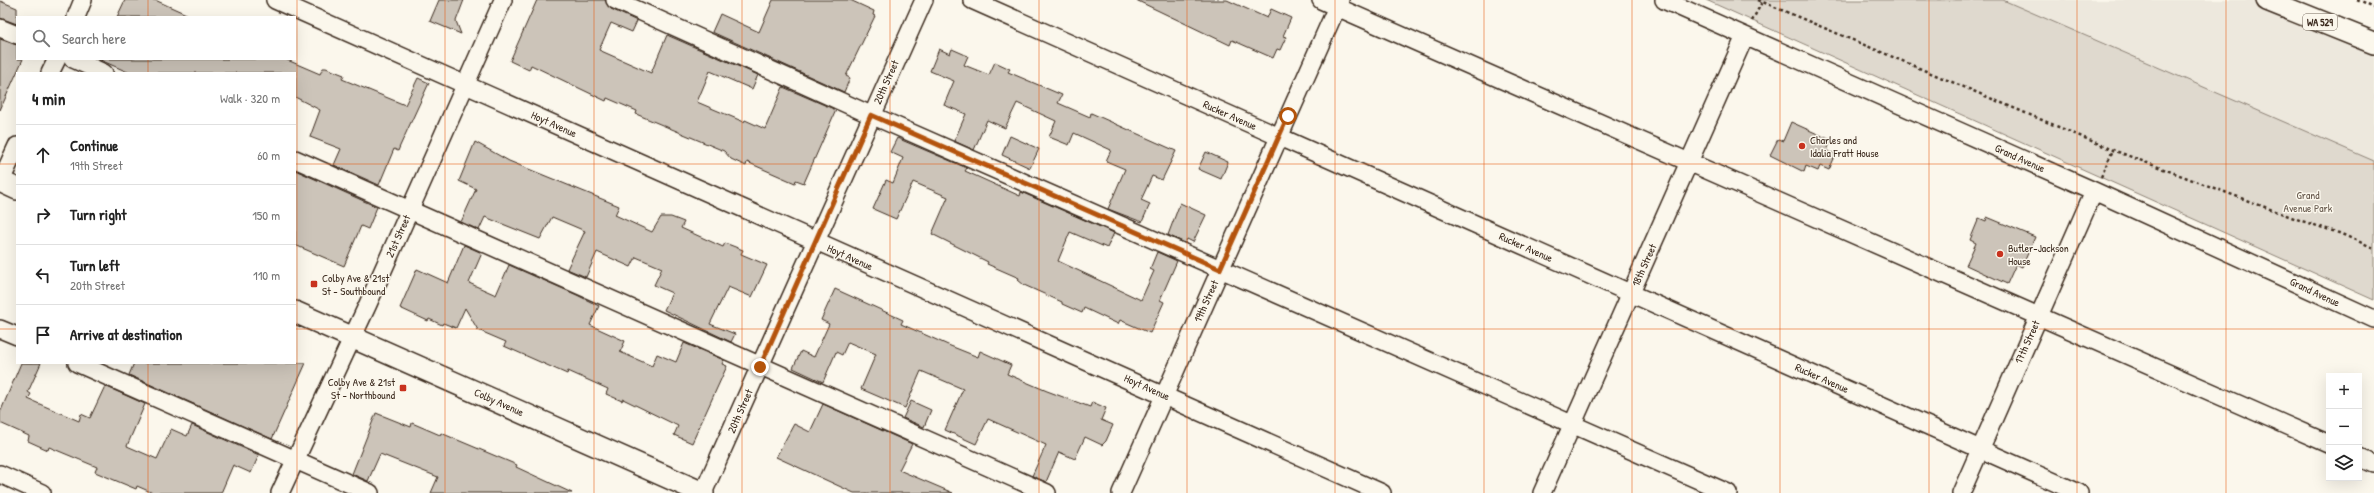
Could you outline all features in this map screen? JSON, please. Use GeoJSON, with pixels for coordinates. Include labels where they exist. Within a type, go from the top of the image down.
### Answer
{"type":"FeatureCollection","features":[{"type":"Feature","properties":{"kind":"main road","name":"WA 529"},"geometry":{"type":"LineString","coordinates":[[2267,0],[2374,44]]}},
{"type":"Feature","properties":{"kind":"main road","name":"Colby Avenue"},"geometry":{"type":"LineString","coordinates":[[296,312],[703,493]]}},
{"type":"Feature","properties":{"kind":"street"},"geometry":{"type":"LineString","coordinates":[[76,16],[83,0]]}},
{"type":"Feature","properties":{"kind":"street","name":"Hoyt Avenue"},"geometry":{"type":"LineString","coordinates":[[275,0],[1382,493]]}},
{"type":"Feature","properties":{"kind":"street","name":"21st Street"},"geometry":{"type":"LineString","coordinates":[[280,493],[466,85],[503,0]]}},
{"type":"Feature","properties":{"kind":"street"},"geometry":{"type":"LineString","coordinates":[[616,0],[871,115],[1573,423],[1728,493]]}},
{"type":"Feature","properties":{"kind":"street","name":"20th Street"},"geometry":{"type":"LineString","coordinates":[[703,493],[871,115],[924,0]]}},
{"type":"Feature","properties":{"kind":"street","name":"Rucker Avenue"},"geometry":{"type":"LineString","coordinates":[[972,0],[2079,493]]}},
{"type":"Feature","properties":{"kind":"street"},"geometry":{"type":"LineString","coordinates":[[1321,0],[1338,4],[1689,162],[2326,443]]}},
{"type":"Feature","properties":{"kind":"street","name":"Grand Avenue"},"geometry":{"type":"LineString","coordinates":[[1664,0],[2094,191],[2374,319]]}},
{"type":"Feature","properties":{"kind":"street","name":"19th Street"},"geometry":{"type":"LineString","coordinates":[[1121,493],[1338,4]]}},
{"type":"Feature","properties":{"kind":"street"},"geometry":{"type":"LineString","coordinates":[[0,28],[16,35]]}},
{"type":"Feature","properties":{"kind":"street","name":"18th Street"},"geometry":{"type":"LineString","coordinates":[[1542,493],[1632,294],[1745,36]]}},
{"type":"Feature","properties":{"kind":"street"},"geometry":{"type":"LineString","coordinates":[[50,72],[56,60]]}},
{"type":"Feature","properties":{"kind":"street"},"geometry":{"type":"LineString","coordinates":[[75,60],[102,72]]}},
{"type":"Feature","properties":{"kind":"street"},"geometry":{"type":"LineString","coordinates":[[4,184],[16,149]]}},
{"type":"Feature","properties":{"kind":"street"},"geometry":{"type":"LineString","coordinates":[[296,159],[760,367],[1047,493]]}},
{"type":"Feature","properties":{"kind":"street","name":"17th Street"},"geometry":{"type":"LineString","coordinates":[[1961,493],[2094,191]]}},
{"type":"Feature","properties":{"kind":"street"},"geometry":{"type":"LineString","coordinates":[[0,329],[16,336]]}},
{"type":"Feature","properties":{"kind":"street"},"geometry":{"type":"LineString","coordinates":[[79,364],[370,493]]}},
{"type":"Feature","properties":{"kind":"street"},"geometry":{"type":"LineString","coordinates":[[2362,458],[2374,464]]}},
{"type":"Feature","properties":{"kind":"street"},"geometry":{"type":"LineString","coordinates":[[0,474],[42,493]]}},
{"type":"Feature","properties":{"kind":"path"},"geometry":{"type":"LineString","coordinates":[[1758,0],[2113,150],[2302,221],[2339,233],[2374,248]]}},
{"type":"Feature","properties":{"kind":"path"},"geometry":{"type":"LineString","coordinates":[[2357,0],[2374,8]]}},
{"type":"Feature","properties":{"kind":"path"},"geometry":{"type":"LineString","coordinates":[[1745,36],[1762,2]]}},
{"type":"Feature","properties":{"kind":"path"},"geometry":{"type":"LineString","coordinates":[[2094,191],[2113,150]]}},
{"type":"Feature","properties":{"kind":"shaded area"},"geometry":{"type":"Polygon","coordinates":[[[1964,0],[2267,0],[2374,43],[2374,165],[1964,0]]]}},
{"type":"Feature","properties":{"kind":"green space","name":"Grand Avenue Park"},"geometry":{"type":"Polygon","coordinates":[[[1706,0],[2003,0],[2374,161],[2374,300],[1706,0]]]}},
{"type":"Feature","properties":{"kind":"building"},"geometry":{"type":"Polygon","coordinates":[[[125,0],[155,0],[191,16],[117,16],[125,0]]]}},
{"type":"Feature","properties":{"kind":"building"},"geometry":{"type":"Polygon","coordinates":[[[439,0],[464,0],[456,21],[461,34],[430,21],[439,0]]]}},
{"type":"Feature","properties":{"kind":"building"},"geometry":{"type":"Polygon","coordinates":[[[537,0],[605,0],[611,9],[637,21],[632,32],[611,23],[599,50],[651,73],[667,35],[758,75],[752,89],[710,71],[697,102],[744,122],[745,120],[765,129],[783,87],[836,110],[804,183],[796,180],[795,183],[747,162],[746,166],[731,159],[724,151],[636,114],[637,111],[607,98],[606,101],[531,65],[529,70],[510,61],[537,0]]]}},
{"type":"Feature","properties":{"kind":"building"},"geometry":{"type":"Polygon","coordinates":[[[773,0],[850,0],[874,11],[873,15],[875,16],[846,76],[850,78],[844,92],[712,32],[720,14],[759,32],[773,0]]]}},
{"type":"Feature","properties":{"kind":"building"},"geometry":{"type":"Polygon","coordinates":[[[1136,0],[1227,0],[1267,18],[1271,9],[1291,18],[1283,36],[1286,37],[1280,50],[1277,49],[1273,58],[1232,40],[1230,45],[1136,0]]]}},
{"type":"Feature","properties":{"kind":"building"},"geometry":{"type":"Polygon","coordinates":[[[0,1],[17,8],[16,24],[0,18],[0,1]]]}},
{"type":"Feature","properties":{"kind":"building"},"geometry":{"type":"Polygon","coordinates":[[[0,39],[16,45],[16,60],[23,60],[0,110],[0,39]]]}},
{"type":"Feature","properties":{"kind":"building"},"geometry":{"type":"Polygon","coordinates":[[[939,49],[950,54],[952,49],[968,56],[964,65],[989,75],[995,62],[1010,69],[1008,72],[1062,95],[1058,103],[1090,117],[1091,113],[1176,151],[1162,180],[1152,176],[1141,200],[1150,204],[1142,222],[1108,209],[1125,169],[1106,161],[1111,150],[1074,133],[1069,145],[1049,137],[1056,121],[1017,103],[1005,128],[987,120],[974,150],[954,141],[966,114],[944,105],[954,81],[930,71],[939,49]]]}},
{"type":"Feature","properties":{"kind":"building"},"geometry":{"type":"Polygon","coordinates":[[[100,60],[287,60],[320,74],[323,68],[326,68],[344,75],[342,79],[405,105],[418,78],[429,83],[398,151],[394,149],[379,185],[334,165],[341,149],[310,137],[320,110],[296,98],[296,72],[128,72],[100,60]]]}},
{"type":"Feature","properties":{"kind":"building","name":"Charles and Idalia Fratt House"},"geometry":{"type":"Polygon","coordinates":[[[1791,122],[1831,140],[1827,151],[1836,154],[1829,170],[1820,166],[1818,171],[1806,166],[1804,172],[1770,155],[1778,139],[1783,141],[1791,122]]]}},
{"type":"Feature","properties":{"kind":"building"},"geometry":{"type":"Polygon","coordinates":[[[1010,136],[1039,149],[1030,168],[1002,155],[1010,136]]]}},
{"type":"Feature","properties":{"kind":"building"},"geometry":{"type":"Polygon","coordinates":[[[897,138],[967,168],[965,171],[1020,196],[1021,192],[1114,233],[1107,248],[1070,232],[1058,261],[1141,300],[1154,271],[1150,269],[1157,252],[1177,261],[1160,300],[1164,302],[1150,333],[1120,320],[1118,324],[1084,308],[1082,313],[1062,304],[1062,302],[1024,285],[1018,280],[1019,278],[987,264],[988,262],[932,234],[948,197],[913,182],[896,219],[873,209],[886,180],[893,183],[903,158],[890,152],[897,138]]]}},
{"type":"Feature","properties":{"kind":"building"},"geometry":{"type":"Polygon","coordinates":[[[475,142],[509,161],[619,206],[615,215],[652,232],[661,217],[671,217],[684,222],[681,228],[723,247],[725,243],[743,250],[741,254],[767,265],[752,297],[728,287],[710,324],[735,334],[731,342],[664,310],[672,293],[654,285],[662,268],[636,257],[631,267],[597,252],[586,277],[567,269],[585,231],[552,217],[540,239],[485,217],[479,230],[461,222],[476,189],[459,181],[475,142]]]}},
{"type":"Feature","properties":{"kind":"building"},"geometry":{"type":"Polygon","coordinates":[[[1206,152],[1228,162],[1221,179],[1198,169],[1206,152]]]}},
{"type":"Feature","properties":{"kind":"building"},"geometry":{"type":"Polygon","coordinates":[[[296,170],[377,207],[368,229],[361,226],[344,266],[296,245],[296,170]]]}},
{"type":"Feature","properties":{"kind":"building"},"geometry":{"type":"Polygon","coordinates":[[[1180,203],[1206,215],[1193,242],[1187,239],[1185,243],[1168,235],[1180,203]]]}},
{"type":"Feature","properties":{"kind":"building","name":"Butler-Jackson House"},"geometry":{"type":"Polygon","coordinates":[[[1987,217],[2035,237],[2022,267],[2016,264],[2007,284],[1966,265],[1976,243],[1970,240],[1979,218],[1986,221],[1987,217]]]}},
{"type":"Feature","properties":{"kind":"building"},"geometry":{"type":"Polygon","coordinates":[[[464,245],[482,253],[469,283],[496,295],[509,265],[577,295],[599,306],[590,325],[625,341],[620,352],[652,366],[657,354],[676,362],[684,343],[724,360],[722,364],[727,366],[692,443],[674,435],[678,426],[623,399],[622,401],[606,394],[608,389],[568,371],[567,374],[504,346],[506,342],[478,330],[465,308],[456,328],[443,323],[442,325],[429,319],[428,321],[400,308],[417,269],[448,283],[464,245]]]}},
{"type":"Feature","properties":{"kind":"building"},"geometry":{"type":"Polygon","coordinates":[[[835,289],[903,320],[901,324],[948,345],[978,357],[980,351],[1011,365],[1007,374],[1090,407],[1092,402],[1106,408],[1101,420],[1113,425],[1106,441],[1102,445],[1085,437],[1075,459],[1059,452],[1046,482],[1032,476],[1046,445],[988,419],[976,444],[945,430],[963,389],[921,371],[905,408],[861,389],[876,354],[848,342],[842,355],[836,352],[823,382],[793,368],[801,351],[814,357],[829,324],[821,320],[835,289]]]}},
{"type":"Feature","properties":{"kind":"building"},"geometry":{"type":"Polygon","coordinates":[[[306,363],[272,439],[129,375],[134,364],[306,363]]]}},
{"type":"Feature","properties":{"kind":"building"},"geometry":{"type":"Polygon","coordinates":[[[21,364],[41,364],[28,392],[31,394],[28,399],[79,421],[81,414],[90,418],[105,386],[145,404],[127,446],[157,459],[171,429],[187,436],[192,425],[259,455],[251,473],[233,465],[221,493],[153,493],[137,486],[136,489],[95,472],[97,467],[49,447],[48,450],[28,441],[29,436],[0,423],[0,413],[21,364]]]}},
{"type":"Feature","properties":{"kind":"building"},"geometry":{"type":"Polygon","coordinates":[[[911,401],[931,410],[924,427],[903,418],[911,401]]]}},
{"type":"Feature","properties":{"kind":"building"},"geometry":{"type":"Polygon","coordinates":[[[823,404],[912,444],[899,470],[953,493],[854,493],[776,457],[794,424],[810,432],[823,404]]]}},
{"type":"Feature","properties":{"kind":"building"},"geometry":{"type":"Polygon","coordinates":[[[376,413],[411,427],[412,423],[440,435],[441,433],[517,465],[516,467],[572,493],[431,493],[438,477],[380,454],[368,481],[352,474],[376,413]]]}},
{"type":"Feature","properties":{"kind":"place","name":"Charles and Idalia Fratt House"},"geometry":{"type":"Point","coordinates":[1802,146]}},
{"type":"Feature","properties":{"kind":"place","name":"Butler-Jackson House"},"geometry":{"type":"Point","coordinates":[2000,254]}},
{"type":"Feature","properties":{"kind":"place","name":"Colby Ave & 21st St - Southbound"},"geometry":{"type":"Point","coordinates":[314,284]}},
{"type":"Feature","properties":{"kind":"place","name":"Colby Ave & 21st St - Northbound"},"geometry":{"type":"Point","coordinates":[403,388]}},
{"type":"Feature","properties":{"kind":"route"},"geometry":{"type":"LineString","coordinates":[[760,367],[871,115],[1220,269],[1288,116]]}}]}
